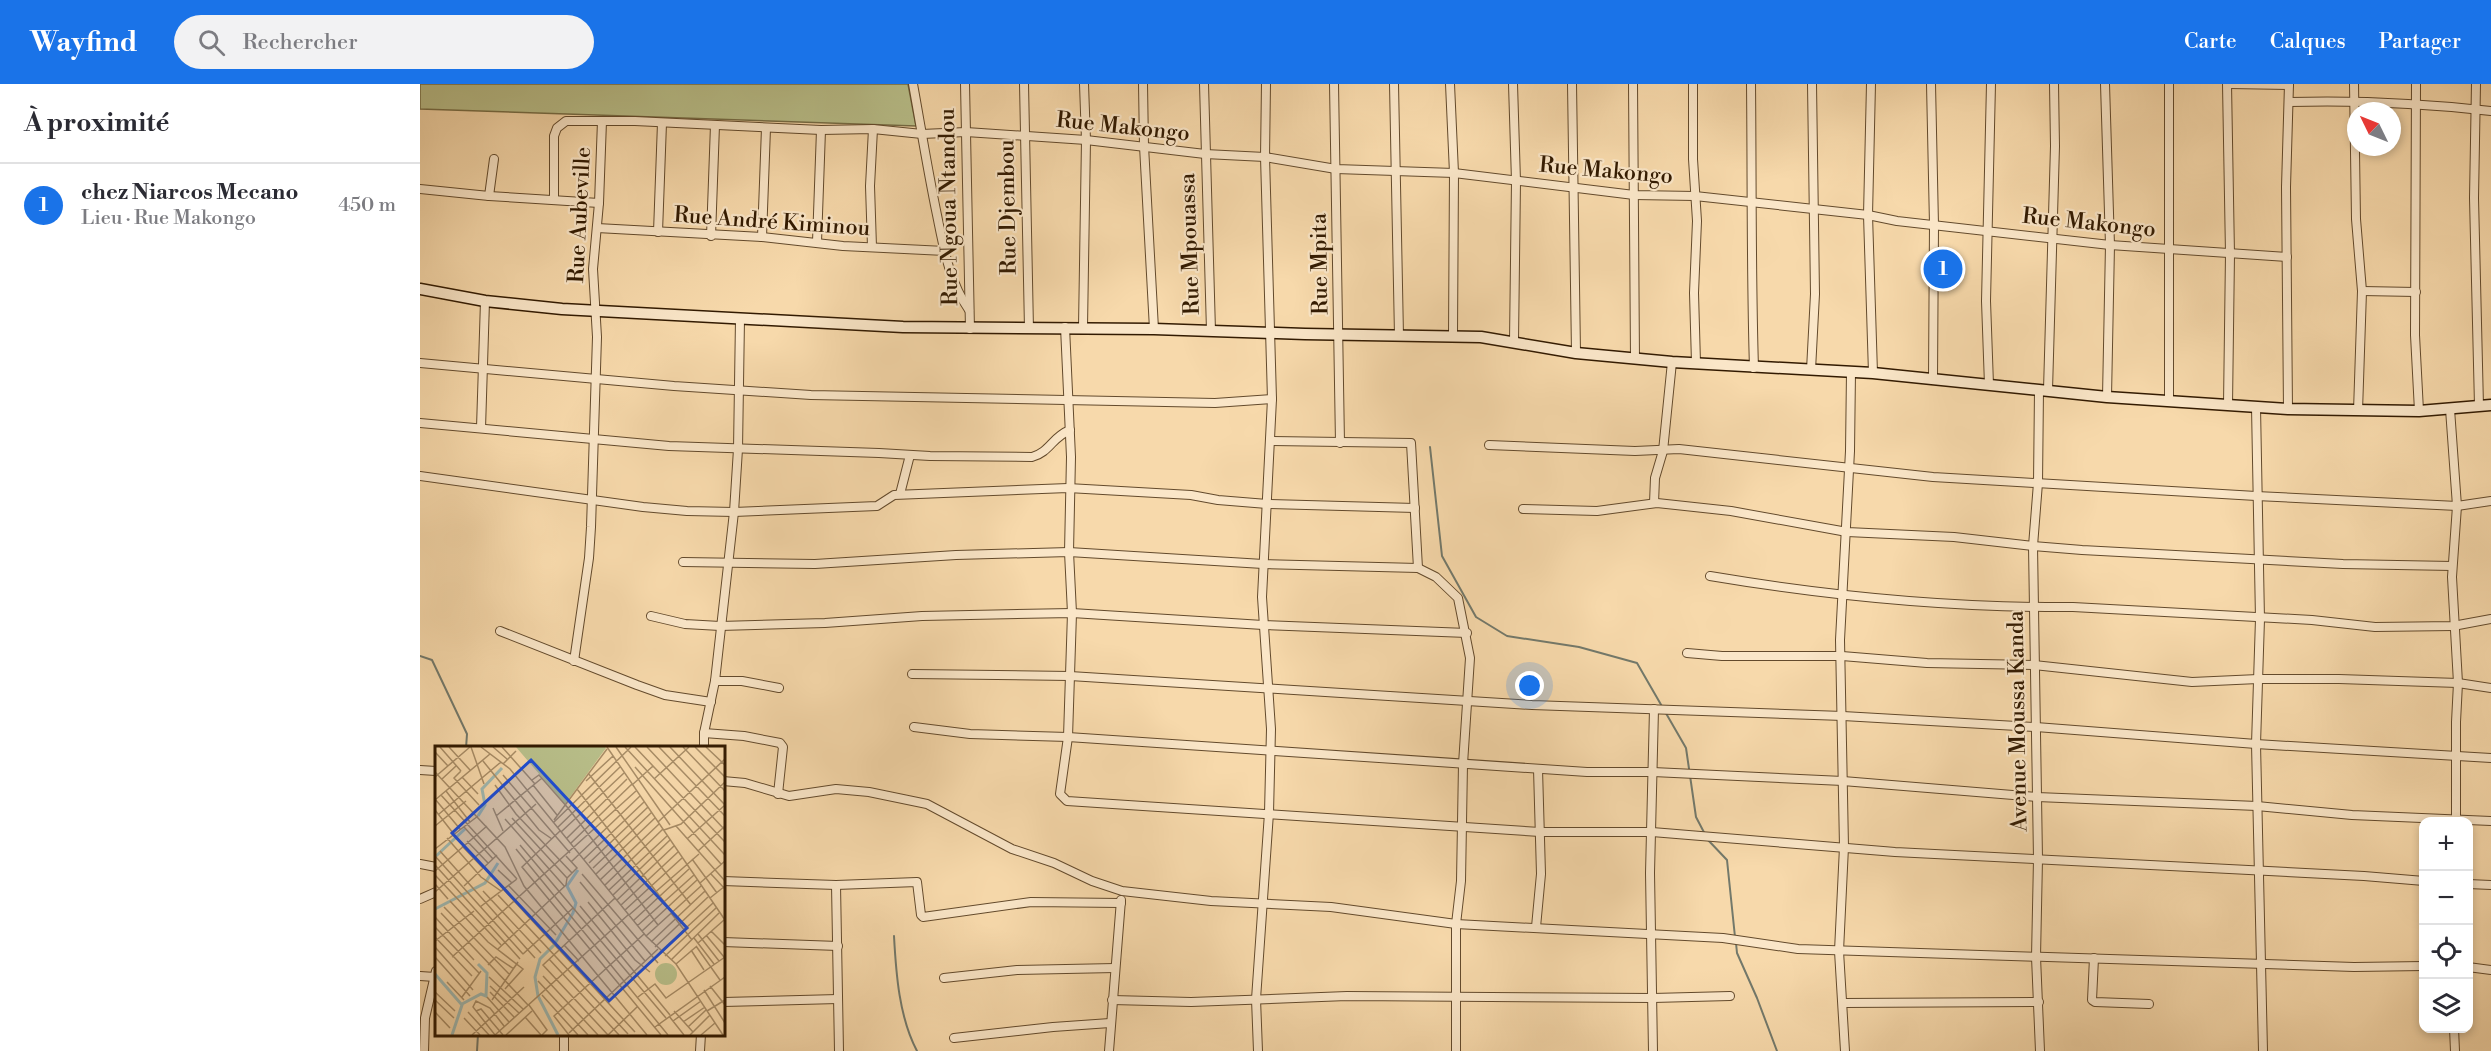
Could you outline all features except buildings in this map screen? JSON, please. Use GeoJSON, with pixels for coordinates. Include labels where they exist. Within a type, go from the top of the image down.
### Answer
{"type":"FeatureCollection","features":[{"type":"Feature","properties":{"kind":"street"},"geometry":{"type":"LineString","coordinates":[[913,84],[945,251],[957,292],[969,312]]}},
{"type":"Feature","properties":{"kind":"street","name":"Rue Ngoua Ntandou"},"geometry":{"type":"LineString","coordinates":[[965,84],[969,329]]}},
{"type":"Feature","properties":{"kind":"street","name":"Rue Djembou"},"geometry":{"type":"LineString","coordinates":[[1024,84],[1029,329]]}},
{"type":"Feature","properties":{"kind":"street"},"geometry":{"type":"LineString","coordinates":[[1083,327],[1086,140],[1084,84]]}},
{"type":"Feature","properties":{"kind":"street"},"geometry":{"type":"LineString","coordinates":[[1143,84],[1154,328]]}},
{"type":"Feature","properties":{"kind":"street","name":"Rue Mpouassa"},"geometry":{"type":"LineString","coordinates":[[1204,84],[1211,331]]}},
{"type":"Feature","properties":{"kind":"street"},"geometry":{"type":"LineString","coordinates":[[1258,1051],[1256,999],[1271,752],[1263,625],[1263,564],[1272,441],[1265,157],[1266,84]]}},
{"type":"Feature","properties":{"kind":"street","name":"Rue Mpita"},"geometry":{"type":"LineString","coordinates":[[1334,84],[1340,443]]}},
{"type":"Feature","properties":{"kind":"street"},"geometry":{"type":"LineString","coordinates":[[1394,84],[1399,336]]}},
{"type":"Feature","properties":{"kind":"street"},"geometry":{"type":"LineString","coordinates":[[1450,84],[1454,172],[1454,335]]}},
{"type":"Feature","properties":{"kind":"street"},"geometry":{"type":"LineString","coordinates":[[1513,84],[1516,181],[1514,341]]}},
{"type":"Feature","properties":{"kind":"street"},"geometry":{"type":"LineString","coordinates":[[1572,84],[1576,353]]}},
{"type":"Feature","properties":{"kind":"street"},"geometry":{"type":"LineString","coordinates":[[1633,84],[1635,359]]}},
{"type":"Feature","properties":{"kind":"street"},"geometry":{"type":"LineString","coordinates":[[1693,84],[1697,220],[1694,293],[1696,363]]}},
{"type":"Feature","properties":{"kind":"street"},"geometry":{"type":"LineString","coordinates":[[1751,84],[1753,204],[1751,287],[1754,368]]}},
{"type":"Feature","properties":{"kind":"street"},"geometry":{"type":"LineString","coordinates":[[1810,370],[1815,294],[1812,84]]}},
{"type":"Feature","properties":{"kind":"street"},"geometry":{"type":"LineString","coordinates":[[1871,84],[1868,215],[1873,373]]}},
{"type":"Feature","properties":{"kind":"street"},"geometry":{"type":"LineString","coordinates":[[1931,84],[1934,225],[1933,378]]}},
{"type":"Feature","properties":{"kind":"street"},"geometry":{"type":"LineString","coordinates":[[1989,385],[1986,301],[1991,84]]}},
{"type":"Feature","properties":{"kind":"street","name":"Avenue Moussa Kanda"},"geometry":{"type":"LineString","coordinates":[[2040,1051],[2036,957],[2038,860],[2033,546],[2044,390],[2051,238],[2055,146],[2054,84]]}},
{"type":"Feature","properties":{"kind":"street"},"geometry":{"type":"LineString","coordinates":[[2105,84],[2110,245],[2107,397]]}},
{"type":"Feature","properties":{"kind":"street"},"geometry":{"type":"LineString","coordinates":[[2169,84],[2169,401]]}},
{"type":"Feature","properties":{"kind":"street"},"geometry":{"type":"LineString","coordinates":[[2229,405],[2228,84],[2289,85],[2288,410]]}},
{"type":"Feature","properties":{"kind":"street"},"geometry":{"type":"LineString","coordinates":[[2354,84],[2356,219],[2362,291],[2358,411]]}},
{"type":"Feature","properties":{"kind":"street"},"geometry":{"type":"LineString","coordinates":[[2416,84],[2415,335],[2419,411]]}},
{"type":"Feature","properties":{"kind":"street"},"geometry":{"type":"LineString","coordinates":[[2476,84],[2474,198],[2479,406]]}},
{"type":"Feature","properties":{"kind":"street"},"geometry":{"type":"LineString","coordinates":[[2289,102],[2353,100],[2416,102],[2491,111]]}},
{"type":"Feature","properties":{"kind":"street","name":"Rue Makongo"},"geometry":{"type":"LineString","coordinates":[[554,200],[554,136],[557,128],[566,121],[821,130],[873,129],[922,134],[966,132],[1086,140],[1205,154],[1265,157],[1336,169],[1454,172],[1634,195],[1695,196],[1868,215],[1934,225],[2110,245],[2287,257]]}},
{"type":"Feature","properties":{"kind":"street","name":"Rue Aubeville"},"geometry":{"type":"LineString","coordinates":[[574,661],[589,558],[597,378],[597,310],[593,291],[593,268],[599,202],[602,121]]}},
{"type":"Feature","properties":{"kind":"street"},"geometry":{"type":"LineString","coordinates":[[658,232],[662,123]]}},
{"type":"Feature","properties":{"kind":"street"},"geometry":{"type":"LineString","coordinates":[[711,236],[715,125]]}},
{"type":"Feature","properties":{"kind":"street"},"geometry":{"type":"LineString","coordinates":[[762,237],[766,128]]}},
{"type":"Feature","properties":{"kind":"street"},"geometry":{"type":"LineString","coordinates":[[872,247],[870,186],[873,129]]}},
{"type":"Feature","properties":{"kind":"street"},"geometry":{"type":"LineString","coordinates":[[817,242],[821,130]]}},
{"type":"Feature","properties":{"kind":"street"},"geometry":{"type":"LineString","coordinates":[[489,196],[494,159]]}},
{"type":"Feature","properties":{"kind":"street"},"geometry":{"type":"LineString","coordinates":[[420,189],[489,196],[599,202]]}},
{"type":"Feature","properties":{"kind":"street","name":"Rue André Kiminou"},"geometry":{"type":"LineString","coordinates":[[597,228],[762,237],[945,251]]}},
{"type":"Feature","properties":{"kind":"street"},"geometry":{"type":"LineString","coordinates":[[420,289],[485,301],[740,319],[969,329],[1083,327],[1339,335],[1454,335],[1514,341],[1576,353],[1635,359],[1754,368],[1873,373],[2107,397],[2288,410],[2419,411],[2491,405]]}},
{"type":"Feature","properties":{"kind":"street"},"geometry":{"type":"LineString","coordinates":[[2362,291],[2416,292]]}},
{"type":"Feature","properties":{"kind":"street"},"geometry":{"type":"LineString","coordinates":[[482,428],[485,301]]}},
{"type":"Feature","properties":{"kind":"street"},"geometry":{"type":"LineString","coordinates":[[704,746],[704,733],[715,681],[734,512],[738,449],[740,319]]}},
{"type":"Feature","properties":{"kind":"street"},"geometry":{"type":"LineString","coordinates":[[1065,327],[1070,430],[1068,488],[1072,613],[1068,737],[1060,794],[1067,801],[1540,832],[1652,832],[2038,860],[2419,881]]}},
{"type":"Feature","properties":{"kind":"street"},"geometry":{"type":"LineString","coordinates":[[1654,503],[1655,478],[1663,451],[1672,362]]}},
{"type":"Feature","properties":{"kind":"street"},"geometry":{"type":"LineString","coordinates":[[420,363],[811,395],[1215,403],[1272,399]]}},
{"type":"Feature","properties":{"kind":"street"},"geometry":{"type":"LineString","coordinates":[[1845,1051],[1839,951],[1844,847],[1840,640],[1850,469],[1851,372]]}},
{"type":"Feature","properties":{"kind":"street"},"geometry":{"type":"LineString","coordinates":[[2256,407],[2256,496],[2260,558],[2256,744],[2263,1051]]}},
{"type":"Feature","properties":{"kind":"street"},"geometry":{"type":"LineString","coordinates":[[2450,409],[2457,506],[2452,566],[2453,626],[2458,683],[2455,755],[2456,817]]}},
{"type":"Feature","properties":{"kind":"street"},"geometry":{"type":"LineString","coordinates":[[420,423],[738,449],[1032,457],[1041,454],[1059,434],[1070,430]]}},
{"type":"Feature","properties":{"kind":"street"},"geometry":{"type":"LineString","coordinates":[[1272,441],[1411,443],[1418,568]]}},
{"type":"Feature","properties":{"kind":"street"},"geometry":{"type":"LineString","coordinates":[[1489,445],[1561,449],[1690,450],[1816,462],[1850,469],[1933,477],[2256,496],[2457,506],[2491,501]]}},
{"type":"Feature","properties":{"kind":"street"},"geometry":{"type":"LineString","coordinates":[[900,494],[910,455]]}},
{"type":"Feature","properties":{"kind":"street"},"geometry":{"type":"LineString","coordinates":[[420,476],[643,507],[734,512],[877,506],[894,495],[900,494],[1068,488],[1191,495],[1267,504],[1415,508]]}},
{"type":"Feature","properties":{"kind":"street"},"geometry":{"type":"LineString","coordinates":[[1523,509],[1598,511],[1654,503],[1731,511],[1847,532],[1954,537],[2033,546],[2343,564],[2452,566]]}},
{"type":"Feature","properties":{"kind":"street"},"geometry":{"type":"LineString","coordinates":[[683,562],[815,564],[956,555],[1069,552],[1263,564],[1418,568],[1436,577],[1458,598],[1467,633],[1470,658],[1463,764],[1461,881],[1456,924],[1456,1051]]}},
{"type":"Feature","properties":{"kind":"street"},"geometry":{"type":"LineString","coordinates":[[1710,576],[1844,596],[2312,620],[2375,627],[2453,626],[2491,619]]}},
{"type":"Feature","properties":{"kind":"street"},"geometry":{"type":"LineString","coordinates":[[651,616],[685,624],[720,626],[922,616],[1072,613],[1263,625],[1467,633]]}},
{"type":"Feature","properties":{"kind":"street"},"geometry":{"type":"LineString","coordinates":[[500,631],[665,694],[711,702]]}},
{"type":"Feature","properties":{"kind":"street"},"geometry":{"type":"LineString","coordinates":[[1687,653],[1722,656],[1842,656],[1927,663],[2034,665],[2193,682],[2258,679],[2458,683],[2491,688]]}},
{"type":"Feature","properties":{"kind":"street"},"geometry":{"type":"LineString","coordinates":[[912,674],[1070,676],[1532,705],[1843,716],[2491,758]]}},
{"type":"Feature","properties":{"kind":"street"},"geometry":{"type":"LineString","coordinates":[[715,681],[742,681],[779,688]]}},
{"type":"Feature","properties":{"kind":"street"},"geometry":{"type":"LineString","coordinates":[[1653,1051],[1651,936],[1654,709]]}},
{"type":"Feature","properties":{"kind":"street"},"geometry":{"type":"LineString","coordinates":[[914,727],[970,734],[1068,737],[1587,772],[1653,772],[1843,781],[2037,797],[2257,806],[2352,815],[2419,818]]}},
{"type":"Feature","properties":{"kind":"street"},"geometry":{"type":"LineString","coordinates":[[704,733],[744,736],[780,743],[783,747],[783,760],[778,794]]}},
{"type":"Feature","properties":{"kind":"street"},"geometry":{"type":"LineString","coordinates":[[1536,927],[1541,874],[1538,769]]}},
{"type":"Feature","properties":{"kind":"street"},"geometry":{"type":"LineString","coordinates":[[420,770],[435,771]]}},
{"type":"Feature","properties":{"kind":"street"},"geometry":{"type":"LineString","coordinates":[[724,781],[745,783],[789,796],[836,789],[869,792],[927,804],[1012,849],[1054,863],[1092,881],[1122,891],[1211,901],[1331,907],[1456,924],[1723,938],[1798,949],[2354,967],[2419,966]]}},
{"type":"Feature","properties":{"kind":"street"},"geometry":{"type":"LineString","coordinates":[[2473,820],[2491,821]]}},
{"type":"Feature","properties":{"kind":"street"},"geometry":{"type":"LineString","coordinates":[[420,864],[435,867]]}},
{"type":"Feature","properties":{"kind":"street"},"geometry":{"type":"LineString","coordinates":[[724,881],[836,885],[917,882],[923,916],[1031,902],[1120,903]]}},
{"type":"Feature","properties":{"kind":"street"},"geometry":{"type":"LineString","coordinates":[[2473,884],[2491,885]]}},
{"type":"Feature","properties":{"kind":"street"},"geometry":{"type":"LineString","coordinates":[[836,885],[839,1051]]}},
{"type":"Feature","properties":{"kind":"street"},"geometry":{"type":"LineString","coordinates":[[1109,1051],[1122,891]]}},
{"type":"Feature","properties":{"kind":"street"},"geometry":{"type":"LineString","coordinates":[[420,899],[435,892]]}},
{"type":"Feature","properties":{"kind":"street"},"geometry":{"type":"LineString","coordinates":[[724,942],[838,946]]}},
{"type":"Feature","properties":{"kind":"street"},"geometry":{"type":"LineString","coordinates":[[2094,958],[2092,1000],[2094,1002],[2149,1004]]}},
{"type":"Feature","properties":{"kind":"street"},"geometry":{"type":"LineString","coordinates":[[944,978],[1017,970],[1116,968]]}},
{"type":"Feature","properties":{"kind":"street"},"geometry":{"type":"LineString","coordinates":[[2473,968],[2491,970]]}},
{"type":"Feature","properties":{"kind":"street"},"geometry":{"type":"LineString","coordinates":[[420,976],[435,974]]}},
{"type":"Feature","properties":{"kind":"street"},"geometry":{"type":"LineString","coordinates":[[423,1046],[425,1018],[435,978]]}},
{"type":"Feature","properties":{"kind":"street"},"geometry":{"type":"LineString","coordinates":[[1112,1000],[1191,1002],[1347,996],[1653,998],[1731,996]]}},
{"type":"Feature","properties":{"kind":"street"},"geometry":{"type":"LineString","coordinates":[[724,1002],[838,999]]}},
{"type":"Feature","properties":{"kind":"street"},"geometry":{"type":"LineString","coordinates":[[1843,1003],[2039,1002]]}},
{"type":"Feature","properties":{"kind":"street"},"geometry":{"type":"LineString","coordinates":[[954,1038],[1110,1023]]}},
{"type":"Feature","properties":{"kind":"street"},"geometry":{"type":"LineString","coordinates":[[2454,1033],[2456,1051]]}},
{"type":"Feature","properties":{"kind":"street"},"geometry":{"type":"LineString","coordinates":[[700,1051],[701,1036]]}},
{"type":"Feature","properties":{"kind":"green space"},"geometry":{"type":"Polygon","coordinates":[[[420,84],[908,84],[916,126],[420,109],[420,84]]]}},
{"type":"Feature","properties":{"kind":"waterway"},"geometry":{"type":"LineString","coordinates":[[1430,447],[1442,556],[1476,617],[1507,636],[1579,647],[1637,663],[1686,748],[1696,817],[1708,840],[1727,860],[1735,937]]}},
{"type":"Feature","properties":{"kind":"waterway"},"geometry":{"type":"LineString","coordinates":[[420,656],[432,660],[467,734],[466,746]]}},
{"type":"Feature","properties":{"kind":"waterway"},"geometry":{"type":"LineString","coordinates":[[894,936],[897,980],[902,1009],[917,1051]]}},
{"type":"Feature","properties":{"kind":"waterway"},"geometry":{"type":"LineString","coordinates":[[1736,943],[1737,953],[1777,1051]]}},
{"type":"Feature","properties":{"kind":"waterway"},"geometry":{"type":"LineString","coordinates":[[477,1051],[478,1036]]}},
{"type":"Feature","properties":{"kind":"place","name":"chez Niarcos Mecano"},"geometry":{"type":"Point","coordinates":[1943,269]}}]}
